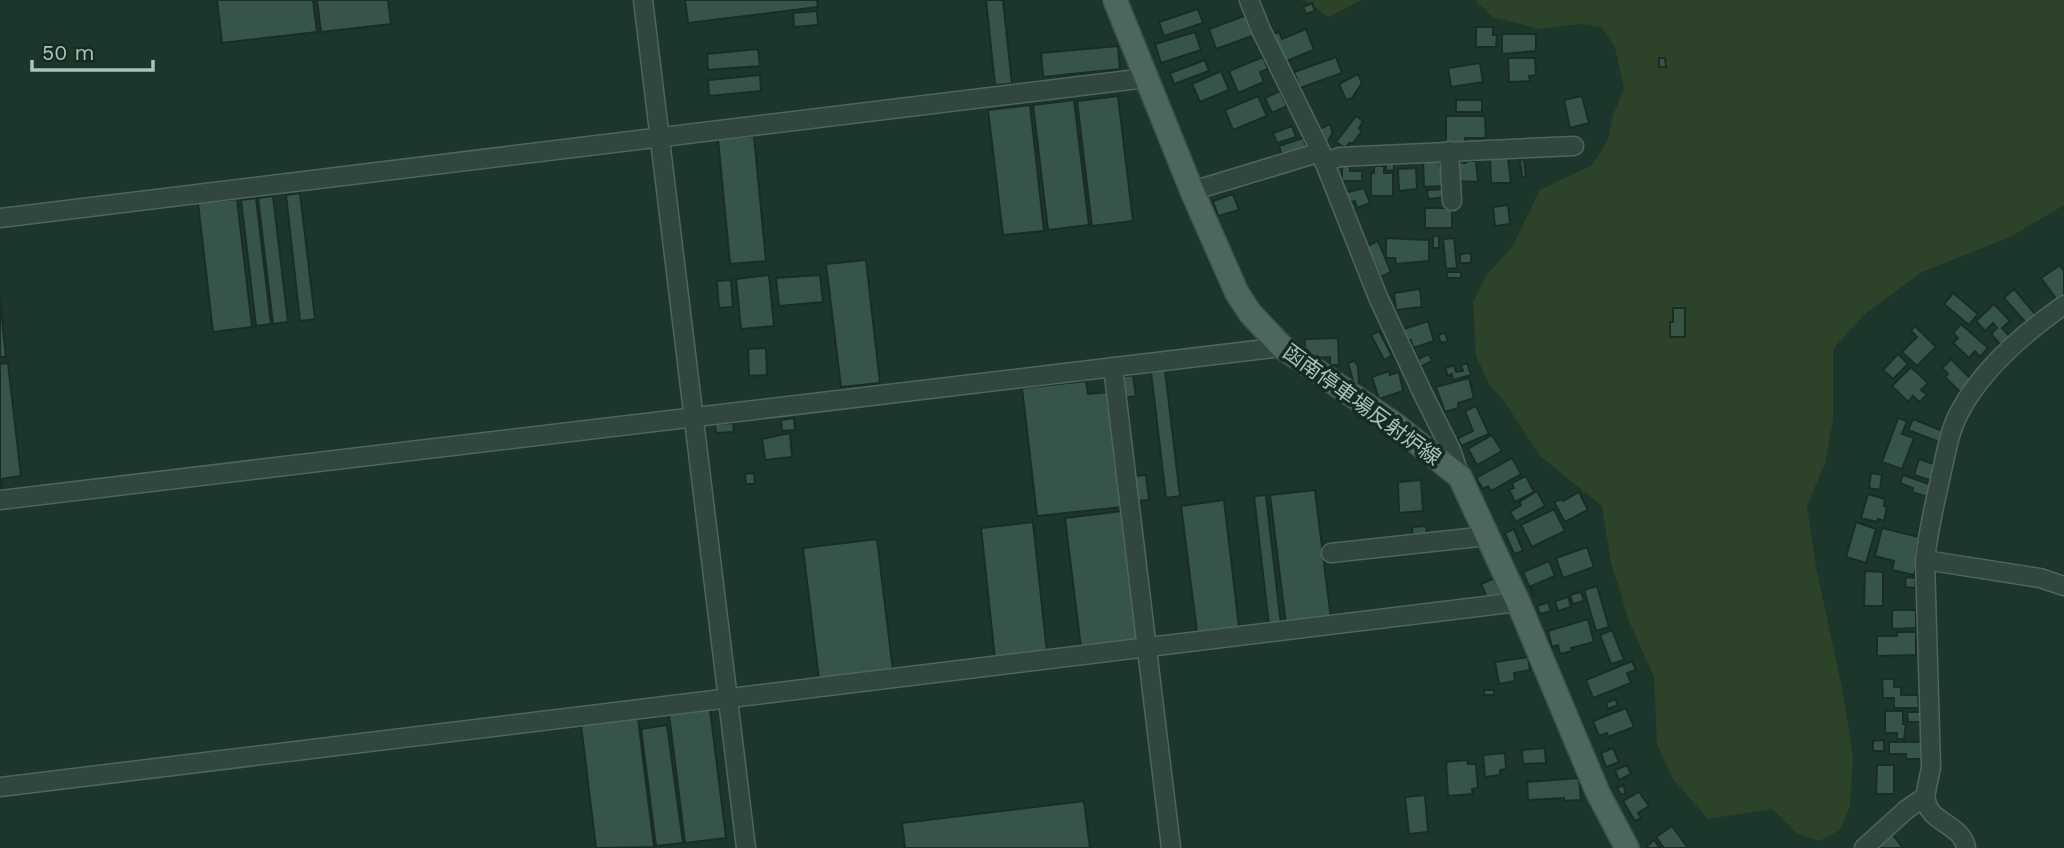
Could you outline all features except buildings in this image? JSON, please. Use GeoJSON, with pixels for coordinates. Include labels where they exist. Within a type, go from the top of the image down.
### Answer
{"type":"FeatureCollection","features":[{"type":"Feature","properties":{"kind":"main road","name":"函南停車場反射炉線"},"geometry":{"type":"LineString","coordinates":[[1115,0],[1192,191],[1237,293],[1250,313],[1282,347],[1397,426],[1460,477],[1518,602],[1598,793],[1627,848]]}},
{"type":"Feature","properties":{"kind":"street"},"geometry":{"type":"LineString","coordinates":[[643,0],[746,848]]}},
{"type":"Feature","properties":{"kind":"street"},"geometry":{"type":"LineString","coordinates":[[1249,0],[1322,157],[1378,297],[1451,450],[1460,477]]}},
{"type":"Feature","properties":{"kind":"street"},"geometry":{"type":"LineString","coordinates":[[0,218],[1146,78]]}},
{"type":"Feature","properties":{"kind":"street"},"geometry":{"type":"LineString","coordinates":[[1192,191],[1322,157],[1574,146]]}},
{"type":"Feature","properties":{"kind":"street"},"geometry":{"type":"LineString","coordinates":[[1448,151],[1452,201]]}},
{"type":"Feature","properties":{"kind":"street"},"geometry":{"type":"LineString","coordinates":[[1966,848],[1960,834],[1928,807],[1925,797],[1931,767],[1925,560],[1927,539],[1948,445],[1960,410],[1996,364],[2044,319],[2064,305]]}},
{"type":"Feature","properties":{"kind":"street"},"geometry":{"type":"LineString","coordinates":[[0,500],[1282,347]]}},
{"type":"Feature","properties":{"kind":"street"},"geometry":{"type":"LineString","coordinates":[[1113,367],[1171,848]]}},
{"type":"Feature","properties":{"kind":"street"},"geometry":{"type":"LineString","coordinates":[[1331,553],[1487,536]]}},
{"type":"Feature","properties":{"kind":"street"},"geometry":{"type":"LineString","coordinates":[[1925,560],[2040,578],[2064,586]]}},
{"type":"Feature","properties":{"kind":"street"},"geometry":{"type":"LineString","coordinates":[[0,787],[1518,602]]}},
{"type":"Feature","properties":{"kind":"street"},"geometry":{"type":"LineString","coordinates":[[1864,848],[1907,809],[1925,797]]}},
{"type":"Feature","properties":{"kind":"green space"},"geometry":{"type":"Polygon","coordinates":[[[1304,0],[1361,0],[1329,17],[1304,0]]]}},
{"type":"Feature","properties":{"kind":"green space"},"geometry":{"type":"Polygon","coordinates":[[[1475,0],[2064,0],[2064,205],[2010,237],[1922,272],[1866,313],[1833,349],[1833,420],[1825,463],[1807,506],[1816,567],[1842,688],[1853,756],[1850,806],[1840,830],[1819,841],[1797,833],[1772,809],[1708,819],[1673,779],[1657,744],[1654,677],[1629,621],[1611,563],[1602,506],[1540,456],[1504,401],[1490,386],[1476,356],[1473,303],[1486,276],[1512,247],[1540,190],[1592,165],[1608,140],[1613,115],[1624,89],[1615,47],[1601,27],[1580,24],[1539,29],[1493,17],[1475,0]]]}}]}
